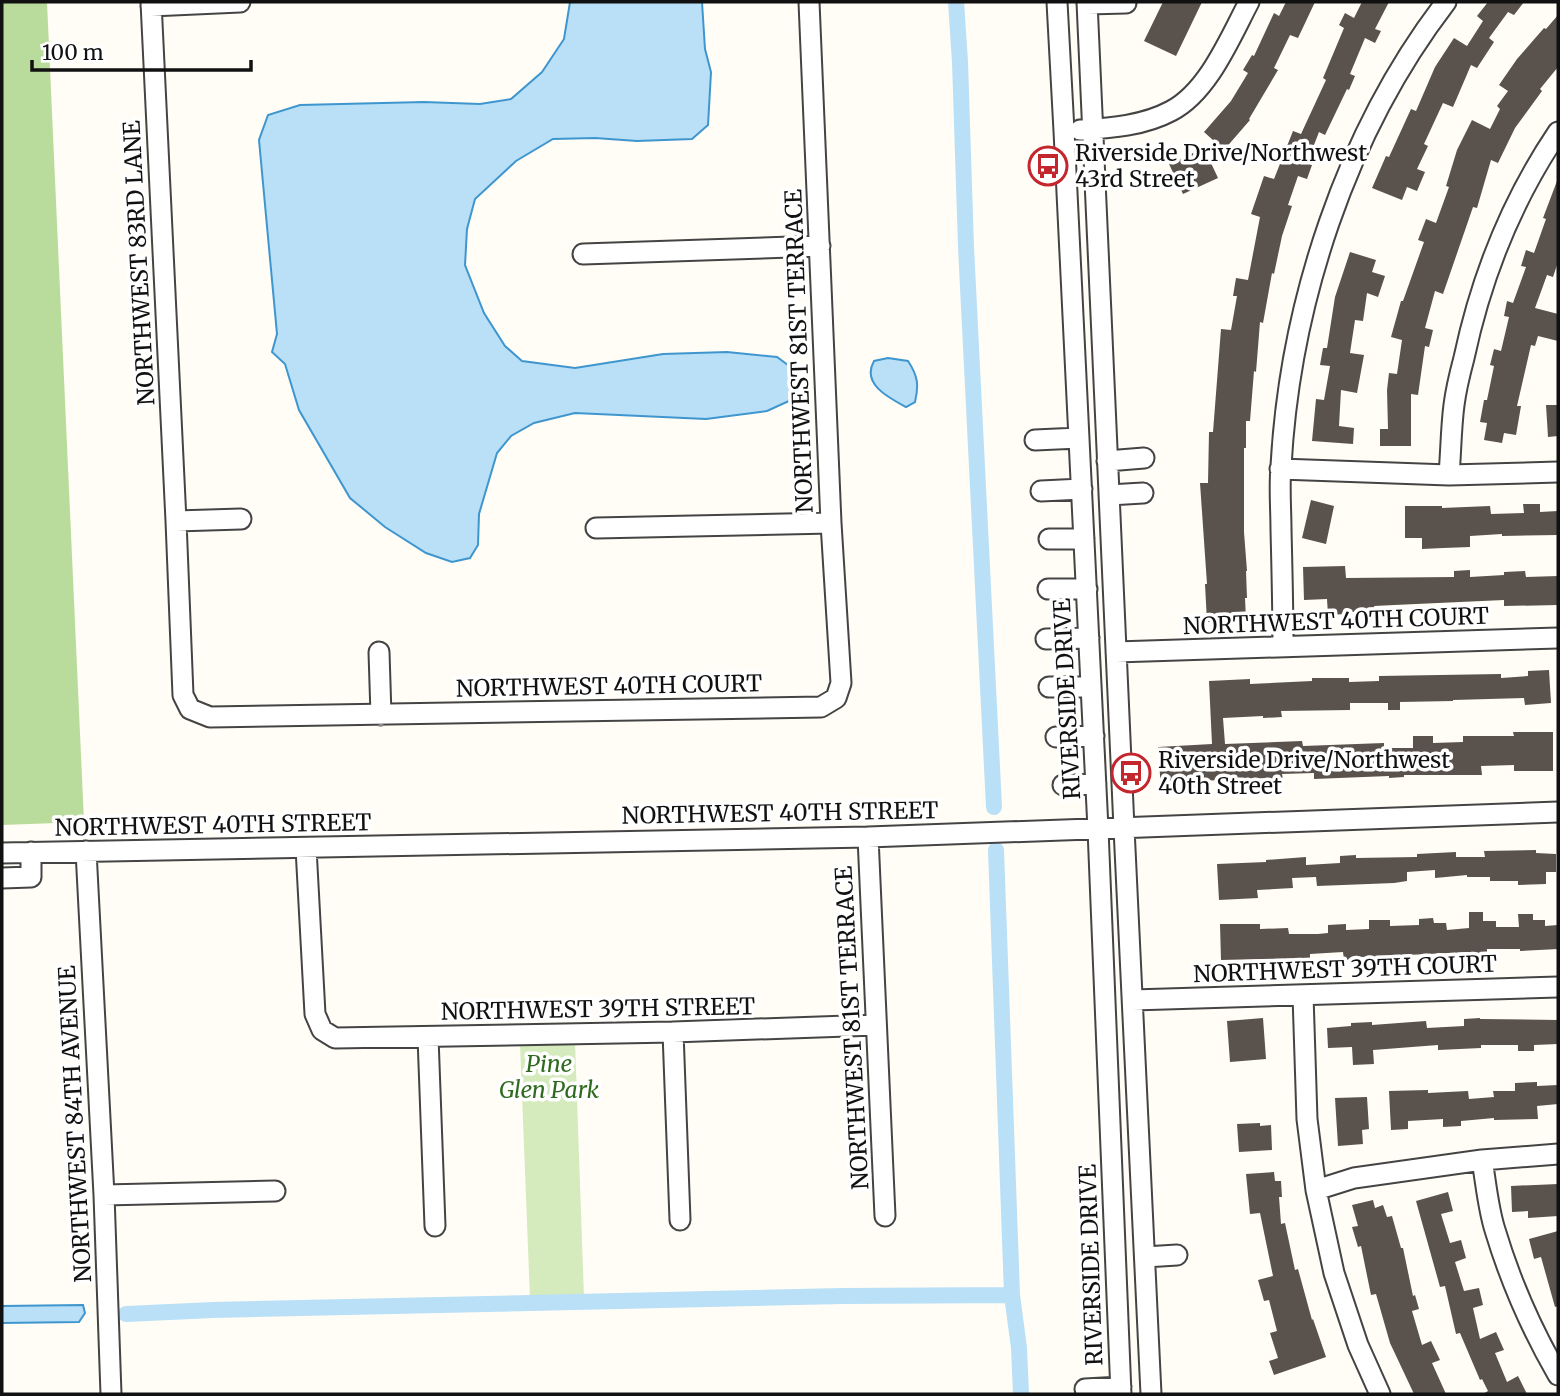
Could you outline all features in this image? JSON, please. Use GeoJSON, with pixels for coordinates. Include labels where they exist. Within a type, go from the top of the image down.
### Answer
{"type":"FeatureCollection","features":[{"type":"Feature","properties":{"kind":"street"},"geometry":{"type":"LineString","coordinates":[[151,4],[240,2]]}},
{"type":"Feature","properties":{"kind":"street","name":"NORTHWEST 81ST TERRACE"},"geometry":{"type":"LineString","coordinates":[[809,2],[831,523],[841,682],[836,698]]}},
{"type":"Feature","properties":{"kind":"street","name":"RIVERSIDE DRIVE"},"geometry":{"type":"LineString","coordinates":[[1057,2],[1094,736],[1121,1390]]}},
{"type":"Feature","properties":{"kind":"street"},"geometry":{"type":"LineString","coordinates":[[1064,131],[1137,124],[1172,111],[1197,90],[1216,65],[1249,2]]}},
{"type":"Feature","properties":{"kind":"street"},"geometry":{"type":"LineString","coordinates":[[1283,647],[1280,469],[1286,402],[1295,346],[1312,275],[1365,133],[1428,25],[1446,2]]}},
{"type":"Feature","properties":{"kind":"street"},"geometry":{"type":"LineString","coordinates":[[1126,3],[1087,3],[1151,1394]]}},
{"type":"Feature","properties":{"kind":"street","name":"NORTHWEST 83RD LANE"},"geometry":{"type":"LineString","coordinates":[[151,4],[183,695],[190,709]]}},
{"type":"Feature","properties":{"kind":"street"},"geometry":{"type":"LineString","coordinates":[[1449,475],[1454,403],[1472,318],[1500,240],[1521,194],[1551,156],[1558,132]]}},
{"type":"Feature","properties":{"kind":"street"},"geometry":{"type":"LineString","coordinates":[[583,254],[820,246]]}},
{"type":"Feature","properties":{"kind":"street"},"geometry":{"type":"LineString","coordinates":[[1035,440],[1079,438]]}},
{"type":"Feature","properties":{"kind":"street"},"geometry":{"type":"LineString","coordinates":[[1107,461],[1144,458]]}},
{"type":"Feature","properties":{"kind":"street"},"geometry":{"type":"LineString","coordinates":[[1280,469],[1449,475],[1558,471]]}},
{"type":"Feature","properties":{"kind":"street"},"geometry":{"type":"LineString","coordinates":[[1041,491],[1082,489]]}},
{"type":"Feature","properties":{"kind":"street"},"geometry":{"type":"LineString","coordinates":[[1109,495],[1143,493]]}},
{"type":"Feature","properties":{"kind":"street"},"geometry":{"type":"LineString","coordinates":[[177,522],[241,519]]}},
{"type":"Feature","properties":{"kind":"street"},"geometry":{"type":"LineString","coordinates":[[596,528],[831,523]]}},
{"type":"Feature","properties":{"kind":"street"},"geometry":{"type":"LineString","coordinates":[[1049,539],[1084,539]]}},
{"type":"Feature","properties":{"kind":"street"},"geometry":{"type":"LineString","coordinates":[[1048,589],[1087,589]]}},
{"type":"Feature","properties":{"kind":"street"},"geometry":{"type":"LineString","coordinates":[[1046,639],[1089,638]]}},
{"type":"Feature","properties":{"kind":"street","name":"NORTHWEST 40TH COURT"},"geometry":{"type":"LineString","coordinates":[[1116,652],[1558,638]]}},
{"type":"Feature","properties":{"kind":"street"},"geometry":{"type":"LineString","coordinates":[[379,652],[381,715]]}},
{"type":"Feature","properties":{"kind":"street"},"geometry":{"type":"LineString","coordinates":[[1049,687],[1091,687]]}},
{"type":"Feature","properties":{"kind":"street","name":"NORTHWEST 40TH COURT"},"geometry":{"type":"LineString","coordinates":[[190,709],[210,718],[821,706],[836,698]]}},
{"type":"Feature","properties":{"kind":"street"},"geometry":{"type":"LineString","coordinates":[[1056,737],[1094,736]]}},
{"type":"Feature","properties":{"kind":"street"},"geometry":{"type":"LineString","coordinates":[[1063,785],[1096,784]]}},
{"type":"Feature","properties":{"kind":"street","name":"NORTHWEST 40TH STREET"},"geometry":{"type":"LineString","coordinates":[[2,853],[868,836],[1558,812]]}},
{"type":"Feature","properties":{"kind":"street","name":"NORTHWEST 81ST TERRACE"},"geometry":{"type":"LineString","coordinates":[[868,836],[886,1216]]}},
{"type":"Feature","properties":{"kind":"street","name":"NORTHWEST 39TH STREET"},"geometry":{"type":"LineString","coordinates":[[306,848],[316,1014],[322,1030],[335,1038],[673,1032],[876,1025]]}},
{"type":"Feature","properties":{"kind":"street","name":"NORTHWEST 84TH AVENUE"},"geometry":{"type":"LineString","coordinates":[[86,851],[104,1195],[111,1394]]}},
{"type":"Feature","properties":{"kind":"street"},"geometry":{"type":"LineString","coordinates":[[2,877],[31,877],[31,852]]}},
{"type":"Feature","properties":{"kind":"street","name":"NORTHWEST 39TH COURT"},"geometry":{"type":"LineString","coordinates":[[1133,1000],[1558,987]]}},
{"type":"Feature","properties":{"kind":"street"},"geometry":{"type":"LineString","coordinates":[[1303,995],[1307,1119],[1316,1189],[1334,1273],[1358,1345],[1381,1394]]}},
{"type":"Feature","properties":{"kind":"street"},"geometry":{"type":"LineString","coordinates":[[673,1032],[680,1220]]}},
{"type":"Feature","properties":{"kind":"street"},"geometry":{"type":"LineString","coordinates":[[428,1037],[435,1226]]}},
{"type":"Feature","properties":{"kind":"street"},"geometry":{"type":"LineString","coordinates":[[1316,1189],[1354,1178],[1482,1160],[1558,1154]]}},
{"type":"Feature","properties":{"kind":"street"},"geometry":{"type":"LineString","coordinates":[[1482,1160],[1494,1229],[1517,1290],[1543,1349],[1558,1375]]}},
{"type":"Feature","properties":{"kind":"street"},"geometry":{"type":"LineString","coordinates":[[104,1195],[275,1191]]}},
{"type":"Feature","properties":{"kind":"street"},"geometry":{"type":"LineString","coordinates":[[1145,1257],[1177,1255]]}},
{"type":"Feature","properties":{"kind":"street"},"geometry":{"type":"LineString","coordinates":[[1085,1389],[1121,1390]]}},
{"type":"Feature","properties":{"kind":"green space"},"geometry":{"type":"Polygon","coordinates":[[[2,2],[47,2],[84,822],[2,825],[2,2]]]}},
{"type":"Feature","properties":{"kind":"green space","name":"Pine Glen Park"},"geometry":{"type":"Polygon","coordinates":[[[575,1042],[584,1298],[530,1299],[520,1043],[575,1042]]]}},
{"type":"Feature","properties":{"kind":"water"},"geometry":{"type":"Polygon","coordinates":[[[570,2],[702,2],[705,49],[711,72],[708,125],[692,139],[553,139],[516,161],[475,199],[467,229],[465,265],[484,313],[505,346],[522,361],[575,368],[663,354],[727,352],[777,357],[792,368],[793,389],[789,401],[767,411],[706,419],[575,413],[534,423],[511,436],[497,453],[479,514],[478,545],[470,558],[452,562],[426,553],[385,527],[350,498],[299,410],[285,364],[272,352],[277,334],[259,140],[268,115],[300,105],[424,102],[480,104],[511,99],[542,72],[564,39],[570,2]]]}},
{"type":"Feature","properties":{"kind":"water"},"geometry":{"type":"Polygon","coordinates":[[[888,358],[908,361],[916,376],[915,402],[906,407],[879,389],[871,377],[874,361],[888,358]]]}},
{"type":"Feature","properties":{"kind":"water"},"geometry":{"type":"Polygon","coordinates":[[[83,1305],[85,1313],[79,1322],[2,1323],[2,1306],[83,1305]]]}},
{"type":"Feature","properties":{"kind":"building"},"geometry":{"type":"Polygon","coordinates":[[[1163,2],[1202,2],[1176,56],[1144,41],[1163,2]]]}},
{"type":"Feature","properties":{"kind":"building"},"geometry":{"type":"Polygon","coordinates":[[[1286,2],[1315,2],[1298,38],[1290,35],[1274,68],[1278,70],[1250,120],[1224,150],[1204,132],[1231,101],[1248,73],[1243,70],[1252,55],[1254,56],[1274,13],[1279,16],[1286,2]]]}},
{"type":"Feature","properties":{"kind":"building"},"geometry":{"type":"Polygon","coordinates":[[[1362,2],[1389,2],[1375,29],[1381,31],[1375,43],[1365,38],[1350,74],[1355,76],[1349,90],[1347,89],[1325,135],[1319,132],[1307,163],[1312,165],[1307,179],[1298,176],[1288,205],[1292,206],[1274,274],[1272,273],[1263,323],[1260,322],[1250,421],[1246,421],[1244,448],[1246,620],[1207,622],[1200,483],[1208,483],[1209,432],[1213,432],[1221,329],[1231,330],[1237,296],[1233,296],[1236,278],[1248,280],[1260,217],[1251,214],[1264,176],[1274,179],[1293,131],[1301,134],[1326,80],[1323,78],[1344,28],[1339,25],[1345,13],[1354,18],[1362,2]]]}},
{"type":"Feature","properties":{"kind":"building"},"geometry":{"type":"Polygon","coordinates":[[[1488,2],[1524,2],[1514,15],[1508,12],[1489,38],[1494,42],[1477,68],[1471,65],[1453,107],[1443,103],[1424,144],[1428,146],[1417,169],[1425,172],[1417,191],[1407,187],[1402,200],[1372,188],[1411,109],[1416,111],[1435,67],[1454,38],[1467,46],[1483,21],[1477,16],[1488,2]]]}},
{"type":"Feature","properties":{"kind":"building"},"geometry":{"type":"Polygon","coordinates":[[[1558,15],[1558,67],[1515,128],[1498,163],[1491,160],[1477,208],[1473,207],[1443,294],[1435,291],[1425,328],[1433,330],[1429,347],[1425,346],[1418,395],[1411,394],[1411,446],[1380,446],[1380,429],[1388,429],[1389,373],[1397,374],[1402,340],[1391,337],[1401,301],[1424,242],[1418,240],[1426,219],[1436,223],[1449,187],[1446,186],[1457,150],[1472,120],[1490,129],[1500,109],[1497,106],[1508,91],[1499,85],[1517,59],[1558,15]]]}},
{"type":"Feature","properties":{"kind":"building"},"geometry":{"type":"Polygon","coordinates":[[[1204,148],[1218,178],[1183,194],[1169,164],[1204,148]]]}},
{"type":"Feature","properties":{"kind":"building"},"geometry":{"type":"Polygon","coordinates":[[[1557,181],[1558,262],[1553,277],[1547,275],[1535,308],[1558,314],[1558,341],[1538,336],[1535,346],[1531,345],[1517,406],[1521,406],[1516,435],[1504,433],[1502,443],[1484,440],[1487,423],[1480,422],[1494,366],[1490,365],[1494,349],[1501,351],[1509,317],[1504,316],[1507,301],[1513,303],[1526,267],[1521,266],[1526,250],[1534,253],[1557,181]]]}},
{"type":"Feature","properties":{"kind":"building"},"geometry":{"type":"Polygon","coordinates":[[[1350,252],[1376,260],[1372,272],[1385,276],[1378,297],[1367,293],[1363,321],[1355,320],[1350,353],[1364,355],[1357,393],[1341,390],[1339,426],[1354,428],[1353,444],[1312,441],[1316,399],[1324,400],[1330,366],[1320,365],[1323,348],[1327,348],[1335,297],[1350,252]]]}},
{"type":"Feature","properties":{"kind":"building"},"geometry":{"type":"Polygon","coordinates":[[[1546,405],[1558,405],[1558,436],[1548,437],[1546,405]]]}},
{"type":"Feature","properties":{"kind":"building"},"geometry":{"type":"Polygon","coordinates":[[[1311,500],[1334,506],[1326,544],[1302,538],[1311,500]]]}},
{"type":"Feature","properties":{"kind":"building"},"geometry":{"type":"Polygon","coordinates":[[[1523,504],[1540,504],[1540,512],[1558,511],[1558,535],[1470,536],[1470,547],[1422,549],[1422,538],[1405,538],[1405,506],[1490,506],[1491,514],[1524,513],[1523,504]]]}},
{"type":"Feature","properties":{"kind":"building"},"geometry":{"type":"Polygon","coordinates":[[[1345,566],[1346,578],[1454,577],[1454,571],[1470,570],[1470,577],[1525,571],[1526,577],[1558,576],[1558,605],[1504,606],[1504,600],[1374,606],[1375,612],[1328,615],[1327,599],[1304,600],[1303,567],[1345,566]]]}},
{"type":"Feature","properties":{"kind":"building"},"geometry":{"type":"Polygon","coordinates":[[[1549,670],[1551,703],[1525,705],[1524,698],[1400,702],[1400,710],[1388,710],[1388,703],[1350,703],[1350,710],[1281,711],[1282,717],[1223,718],[1225,744],[1302,741],[1303,746],[1384,743],[1384,748],[1413,748],[1413,736],[1433,736],[1433,743],[1463,742],[1463,736],[1514,736],[1513,732],[1553,732],[1553,771],[1514,771],[1514,765],[1481,766],[1482,775],[1314,779],[1314,773],[1282,774],[1283,780],[1266,781],[1266,778],[1199,781],[1199,788],[1161,789],[1158,747],[1212,744],[1209,681],[1250,679],[1250,684],[1312,681],[1312,678],[1349,678],[1349,682],[1379,681],[1379,676],[1501,674],[1501,678],[1528,676],[1528,671],[1549,670]]]}},
{"type":"Feature","properties":{"kind":"building"},"geometry":{"type":"Polygon","coordinates":[[[1536,850],[1536,853],[1556,854],[1556,872],[1546,872],[1546,884],[1518,885],[1518,881],[1490,881],[1490,877],[1467,875],[1435,878],[1435,870],[1407,872],[1407,881],[1394,883],[1317,886],[1316,877],[1292,878],[1293,888],[1257,890],[1258,898],[1219,900],[1217,864],[1306,857],[1306,865],[1340,863],[1340,856],[1417,857],[1417,854],[1456,852],[1456,857],[1485,857],[1484,851],[1536,850]]]}},
{"type":"Feature","properties":{"kind":"building"},"geometry":{"type":"Polygon","coordinates":[[[1469,912],[1483,912],[1483,921],[1496,921],[1496,927],[1519,927],[1518,914],[1533,914],[1533,920],[1545,920],[1545,926],[1558,925],[1558,949],[1487,949],[1487,955],[1469,955],[1469,952],[1344,960],[1343,952],[1310,954],[1310,958],[1221,960],[1220,924],[1260,924],[1260,929],[1288,928],[1289,934],[1318,934],[1328,933],[1328,925],[1346,924],[1346,930],[1369,929],[1369,920],[1390,920],[1390,926],[1419,925],[1419,919],[1433,918],[1434,923],[1446,923],[1447,930],[1469,928],[1469,912]]]}},
{"type":"Feature","properties":{"kind":"building"},"geometry":{"type":"Polygon","coordinates":[[[1263,1018],[1266,1059],[1230,1062],[1227,1021],[1263,1018]]]}},
{"type":"Feature","properties":{"kind":"building"},"geometry":{"type":"Polygon","coordinates":[[[1464,1019],[1558,1020],[1558,1044],[1534,1045],[1534,1051],[1518,1051],[1518,1045],[1481,1045],[1481,1048],[1438,1050],[1438,1045],[1373,1050],[1374,1064],[1353,1065],[1352,1047],[1328,1048],[1327,1028],[1351,1026],[1351,1023],[1372,1022],[1372,1025],[1426,1021],[1427,1028],[1464,1026],[1464,1019]]]}},
{"type":"Feature","properties":{"kind":"building"},"geometry":{"type":"Polygon","coordinates":[[[1537,1082],[1537,1086],[1558,1085],[1558,1104],[1537,1106],[1538,1119],[1494,1118],[1461,1121],[1461,1126],[1443,1127],[1443,1119],[1408,1121],[1408,1129],[1391,1130],[1389,1091],[1468,1091],[1469,1099],[1494,1097],[1493,1091],[1515,1091],[1515,1083],[1537,1082]]]}},
{"type":"Feature","properties":{"kind":"building"},"geometry":{"type":"Polygon","coordinates":[[[1367,1097],[1369,1129],[1362,1130],[1363,1144],[1338,1146],[1335,1098],[1367,1097]]]}},
{"type":"Feature","properties":{"kind":"building"},"geometry":{"type":"Polygon","coordinates":[[[1260,1123],[1260,1126],[1271,1125],[1272,1150],[1239,1152],[1237,1124],[1260,1123]]]}},
{"type":"Feature","properties":{"kind":"building"},"geometry":{"type":"Polygon","coordinates":[[[1274,1172],[1275,1181],[1281,1181],[1281,1224],[1285,1223],[1295,1270],[1298,1269],[1312,1320],[1326,1357],[1274,1375],[1269,1361],[1278,1358],[1270,1333],[1277,1331],[1269,1300],[1264,1301],[1258,1280],[1273,1276],[1260,1213],[1250,1214],[1246,1174],[1274,1172]]]}},
{"type":"Feature","properties":{"kind":"building"},"geometry":{"type":"Polygon","coordinates":[[[1558,1184],[1558,1216],[1528,1218],[1528,1211],[1512,1212],[1511,1186],[1558,1184]]]}},
{"type":"Feature","properties":{"kind":"building"},"geometry":{"type":"Polygon","coordinates":[[[1448,1192],[1453,1211],[1441,1214],[1450,1243],[1461,1240],[1466,1258],[1455,1262],[1464,1291],[1479,1288],[1483,1305],[1473,1308],[1480,1339],[1496,1332],[1504,1350],[1495,1353],[1507,1382],[1518,1376],[1527,1394],[1483,1394],[1488,1391],[1482,1379],[1480,1380],[1460,1333],[1456,1334],[1445,1286],[1440,1287],[1416,1201],[1448,1192]]]}},
{"type":"Feature","properties":{"kind":"building"},"geometry":{"type":"Polygon","coordinates":[[[1373,1200],[1375,1208],[1383,1205],[1387,1217],[1392,1216],[1403,1248],[1413,1296],[1415,1295],[1419,1309],[1412,1311],[1422,1345],[1431,1341],[1440,1360],[1432,1363],[1446,1394],[1414,1394],[1390,1343],[1376,1294],[1371,1295],[1361,1246],[1358,1247],[1352,1227],[1358,1226],[1352,1205],[1373,1200]]]}},
{"type":"Feature","properties":{"kind":"building"},"geometry":{"type":"Polygon","coordinates":[[[1558,1231],[1558,1306],[1555,1307],[1541,1257],[1534,1259],[1529,1239],[1558,1231]]]}},
{"type":"Feature","properties":{"kind":"waterway"},"geometry":{"type":"LineString","coordinates":[[956,2],[994,807]]}},
{"type":"Feature","properties":{"kind":"waterway"},"geometry":{"type":"LineString","coordinates":[[996,850],[1012,1295],[1019,1348],[1021,1394]]}},
{"type":"Feature","properties":{"kind":"waterway"},"geometry":{"type":"LineString","coordinates":[[126,1314],[843,1296],[1012,1295]]}},
{"type":"Feature","properties":{"kind":"place","name":"Riverside Drive/Northwest 43rd Street"},"geometry":{"type":"Point","coordinates":[1048,166]}},
{"type":"Feature","properties":{"kind":"place","name":"Riverside Drive/Northwest 40th Street"},"geometry":{"type":"Point","coordinates":[1131,773]}}]}
